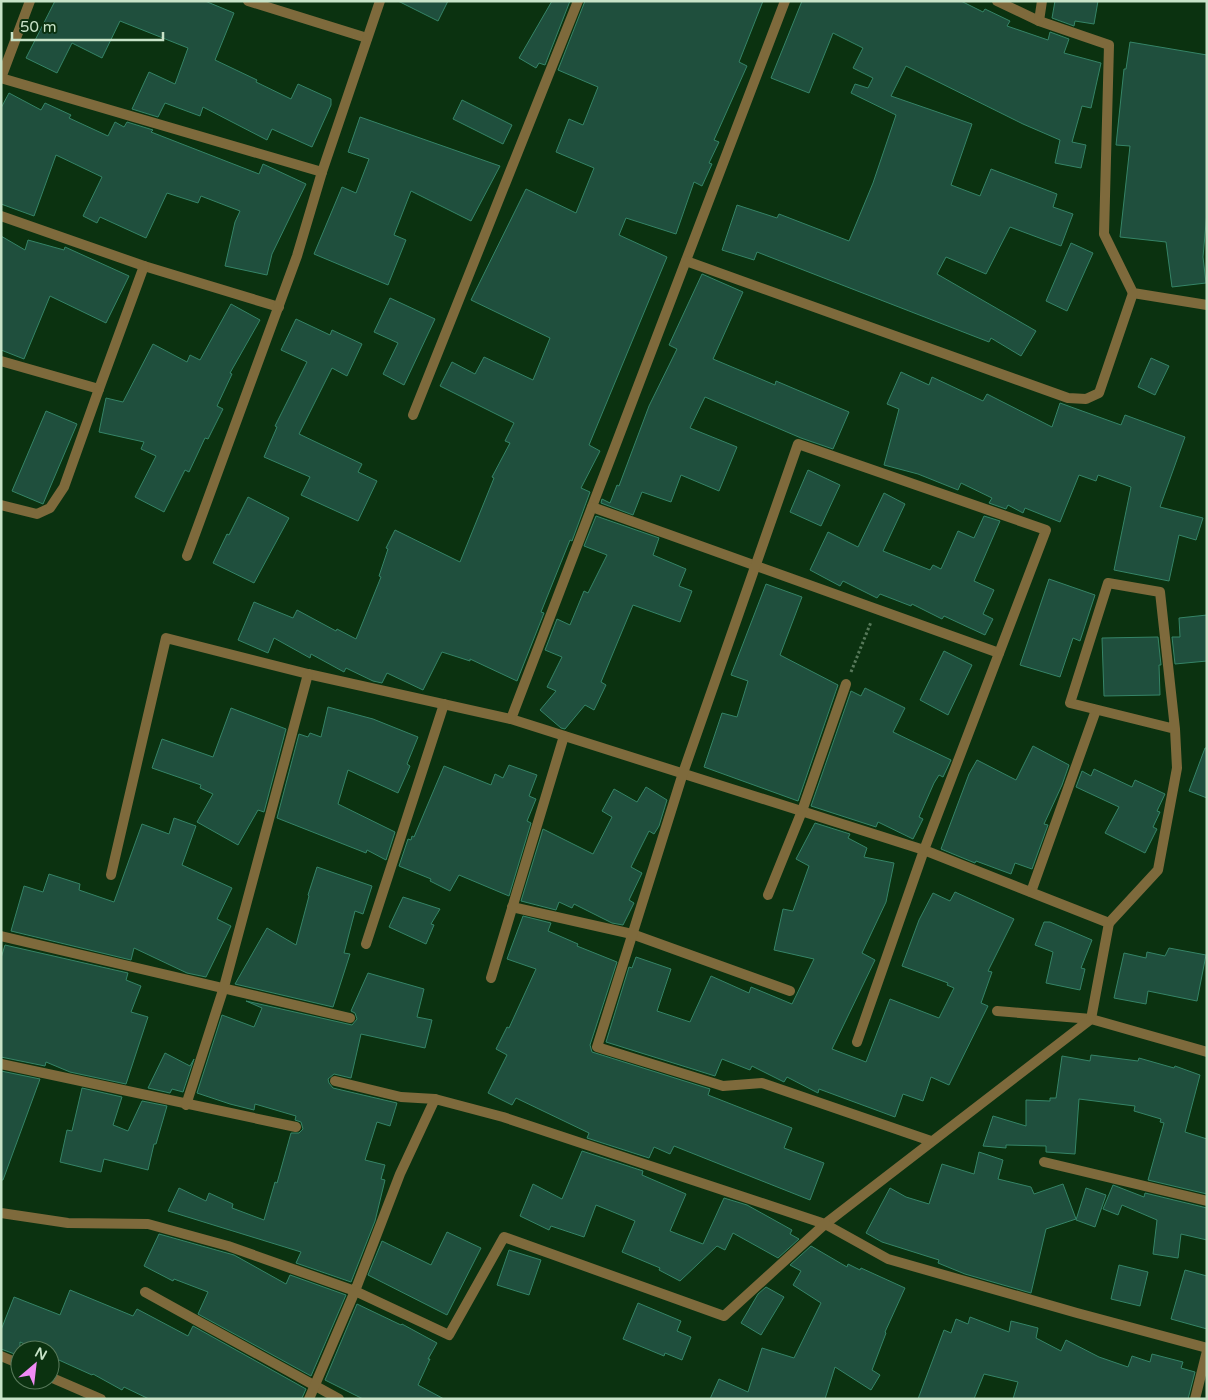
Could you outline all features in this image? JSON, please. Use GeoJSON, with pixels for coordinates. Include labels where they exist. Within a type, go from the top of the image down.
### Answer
{"type":"FeatureCollection","features":[{"type":"Feature","properties":{"kind":"street"},"geometry":{"type":"LineString","coordinates":[[30,1],[1,78],[322,172]]}},
{"type":"Feature","properties":{"kind":"street"},"geometry":{"type":"LineString","coordinates":[[248,1],[367,38]]}},
{"type":"Feature","properties":{"kind":"street"},"geometry":{"type":"LineString","coordinates":[[187,556],[297,256],[322,172],[380,1]]}},
{"type":"Feature","properties":{"kind":"street"},"geometry":{"type":"LineString","coordinates":[[413,415],[578,1]]}},
{"type":"Feature","properties":{"kind":"street"},"geometry":{"type":"LineString","coordinates":[[511,720],[785,1]]}},
{"type":"Feature","properties":{"kind":"street"},"geometry":{"type":"LineString","coordinates":[[686,261],[1068,398],[1086,400],[1100,393],[1133,293],[1104,234],[1109,45],[1039,21],[997,1]]}},
{"type":"Feature","properties":{"kind":"street"},"geometry":{"type":"LineString","coordinates":[[1039,21],[1042,1]]}},
{"type":"Feature","properties":{"kind":"street"},"geometry":{"type":"LineString","coordinates":[[1,216],[144,266],[279,307]]}},
{"type":"Feature","properties":{"kind":"street"},"geometry":{"type":"LineString","coordinates":[[1,505],[37,514],[50,508],[64,487],[144,266]]}},
{"type":"Feature","properties":{"kind":"street"},"geometry":{"type":"LineString","coordinates":[[1133,293],[1207,305]]}},
{"type":"Feature","properties":{"kind":"street"},"geometry":{"type":"LineString","coordinates":[[1,361],[100,390]]}},
{"type":"Feature","properties":{"kind":"street"},"geometry":{"type":"LineString","coordinates":[[857,1042],[924,850],[1046,530],[798,444],[682,774],[597,1047],[723,1086],[762,1083],[931,1141]]}},
{"type":"Feature","properties":{"kind":"street"},"geometry":{"type":"LineString","coordinates":[[592,508],[999,653]]}},
{"type":"Feature","properties":{"kind":"street"},"geometry":{"type":"LineString","coordinates":[[1,1213],[68,1223],[148,1224],[228,1246],[355,1292],[448,1335],[504,1237],[724,1316],[825,1224],[1091,1019],[1109,923],[1158,870],[1177,768],[1175,729],[1160,592],[1108,583],[1070,703],[1175,729]]}},
{"type":"Feature","properties":{"kind":"street"},"geometry":{"type":"LineString","coordinates":[[111,875],[166,638],[308,674],[511,720],[564,736],[924,850],[1109,923]]}},
{"type":"Feature","properties":{"kind":"street"},"geometry":{"type":"LineString","coordinates":[[186,1105],[224,988],[308,674]]}},
{"type":"Feature","properties":{"kind":"street"},"geometry":{"type":"LineString","coordinates":[[768,895],[802,812],[846,684]]}},
{"type":"Feature","properties":{"kind":"street"},"geometry":{"type":"LineString","coordinates":[[366,944],[444,704]]}},
{"type":"Feature","properties":{"kind":"street"},"geometry":{"type":"LineString","coordinates":[[1031,892],[1096,710]]}},
{"type":"Feature","properties":{"kind":"street"},"geometry":{"type":"LineString","coordinates":[[490,978],[564,736]]}},
{"type":"Feature","properties":{"kind":"street"},"geometry":{"type":"LineString","coordinates":[[512,907],[632,934],[790,991]]}},
{"type":"Feature","properties":{"kind":"street"},"geometry":{"type":"LineString","coordinates":[[1,936],[350,1018]]}},
{"type":"Feature","properties":{"kind":"street"},"geometry":{"type":"LineString","coordinates":[[997,1011],[1091,1019],[1207,1052]]}},
{"type":"Feature","properties":{"kind":"street"},"geometry":{"type":"LineString","coordinates":[[1,1064],[296,1128]]}},
{"type":"Feature","properties":{"kind":"street"},"geometry":{"type":"LineString","coordinates":[[335,1081],[401,1097],[435,1099],[503,1116],[825,1224],[888,1259],[1207,1350],[1195,1399]]}},
{"type":"Feature","properties":{"kind":"street"},"geometry":{"type":"LineString","coordinates":[[309,1399],[355,1292],[400,1174],[435,1099]]}},
{"type":"Feature","properties":{"kind":"street"},"geometry":{"type":"LineString","coordinates":[[1044,1162],[1207,1201]]}},
{"type":"Feature","properties":{"kind":"street"},"geometry":{"type":"LineString","coordinates":[[145,1292],[339,1399]]}},
{"type":"Feature","properties":{"kind":"street"},"geometry":{"type":"LineString","coordinates":[[60,1381],[101,1399]]}},
{"type":"Feature","properties":{"kind":"path"},"geometry":{"type":"LineString","coordinates":[[846,684],[876,610]]}},
{"type":"Feature","properties":{"kind":"building"},"geometry":{"type":"Polygon","coordinates":[[[55,1],[205,1],[234,13],[215,60],[291,99],[298,84],[331,99],[331,105],[312,147],[272,129],[267,140],[203,107],[200,116],[165,103],[158,117],[132,109],[149,72],[175,84],[188,48],[120,21],[102,58],[72,43],[57,73],[26,58],[55,1]]]}},
{"type":"Feature","properties":{"kind":"building"},"geometry":{"type":"Polygon","coordinates":[[[398,1],[448,1],[438,21],[398,1]]]}},
{"type":"Feature","properties":{"kind":"building"},"geometry":{"type":"Polygon","coordinates":[[[552,1],[570,1],[545,65],[539,63],[536,68],[519,58],[552,1]]]}},
{"type":"Feature","properties":{"kind":"building"},"geometry":{"type":"Polygon","coordinates":[[[585,1],[763,1],[739,62],[747,66],[714,140],[719,142],[709,163],[712,164],[702,186],[694,182],[676,234],[626,218],[619,235],[667,257],[589,445],[600,451],[581,488],[590,492],[572,541],[570,540],[541,612],[544,613],[517,681],[470,659],[470,661],[442,652],[423,690],[387,673],[382,683],[373,681],[346,668],[344,672],[311,654],[310,658],[274,638],[268,653],[238,640],[254,602],[293,618],[297,610],[336,631],[337,629],[356,639],[381,577],[379,576],[388,549],[386,548],[395,530],[460,562],[494,478],[492,477],[510,443],[505,441],[514,423],[440,386],[452,362],[475,374],[484,357],[533,380],[550,338],[471,300],[526,189],[576,213],[594,168],[556,152],[569,119],[583,125],[598,87],[558,70],[585,1]]]}},
{"type":"Feature","properties":{"kind":"building"},"geometry":{"type":"Polygon","coordinates":[[[802,1],[961,1],[983,12],[985,9],[1010,21],[1007,26],[1048,40],[1050,32],[1069,39],[1064,53],[1101,63],[1091,108],[1082,106],[1072,142],[1086,145],[1081,168],[1055,163],[1060,140],[1023,124],[906,66],[891,96],[972,124],[951,185],[980,196],[991,169],[1057,194],[1053,207],[1073,214],[1061,246],[1010,227],[986,274],[946,257],[937,274],[1036,331],[1021,356],[991,338],[989,342],[757,252],[754,260],[722,250],[737,205],[777,218],[779,214],[849,241],[873,183],[896,115],[851,93],[855,84],[868,88],[873,78],[853,68],[863,48],[833,33],[809,93],[771,78],[802,1]]]}},
{"type":"Feature","properties":{"kind":"building"},"geometry":{"type":"Polygon","coordinates":[[[1055,1],[1098,1],[1094,24],[1075,21],[1074,26],[1052,18],[1055,1]]]}},
{"type":"Feature","properties":{"kind":"building"},"geometry":{"type":"Polygon","coordinates":[[[1130,42],[1207,55],[1207,212],[1203,257],[1206,283],[1172,287],[1166,242],[1120,237],[1130,146],[1116,145],[1124,69],[1126,69],[1130,42]]]}},
{"type":"Feature","properties":{"kind":"building"},"geometry":{"type":"Polygon","coordinates":[[[9,93],[41,110],[45,103],[71,115],[69,118],[108,136],[115,122],[124,127],[127,122],[153,130],[151,132],[259,174],[263,164],[306,184],[272,254],[267,275],[225,266],[235,222],[240,211],[201,196],[198,203],[167,193],[146,238],[100,217],[97,223],[83,216],[102,177],[56,155],[34,216],[1,204],[1,108],[9,93]]]}},
{"type":"Feature","properties":{"kind":"building"},"geometry":{"type":"Polygon","coordinates":[[[462,100],[512,125],[503,144],[453,119],[462,100]]]}},
{"type":"Feature","properties":{"kind":"building"},"geometry":{"type":"Polygon","coordinates":[[[360,117],[500,166],[471,221],[411,191],[394,235],[406,240],[388,285],[314,254],[342,187],[356,193],[369,159],[348,152],[360,117]]]}},
{"type":"Feature","properties":{"kind":"building"},"geometry":{"type":"Polygon","coordinates":[[[1,236],[25,250],[28,240],[64,250],[65,247],[129,276],[106,323],[50,296],[24,359],[1,350],[1,236]]]}},
{"type":"Feature","properties":{"kind":"building"},"geometry":{"type":"Polygon","coordinates":[[[1071,243],[1093,253],[1067,311],[1046,301],[1071,243]]]}},
{"type":"Feature","properties":{"kind":"building"},"geometry":{"type":"Polygon","coordinates":[[[702,274],[743,292],[713,359],[775,385],[776,381],[849,412],[833,449],[801,438],[705,397],[690,428],[737,447],[719,491],[681,475],[671,502],[642,492],[633,515],[601,503],[602,499],[610,503],[617,485],[619,486],[649,406],[677,349],[669,345],[702,274]]]}},
{"type":"Feature","properties":{"kind":"building"},"geometry":{"type":"Polygon","coordinates":[[[390,298],[435,319],[404,385],[383,374],[398,343],[374,332],[390,298]]]}},
{"type":"Feature","properties":{"kind":"building"},"geometry":{"type":"Polygon","coordinates":[[[231,304],[260,320],[230,373],[232,374],[217,406],[223,409],[208,439],[205,438],[189,472],[185,470],[164,512],[135,497],[156,456],[141,449],[144,442],[99,432],[106,398],[123,402],[153,344],[187,362],[190,355],[200,360],[231,304]]]}},
{"type":"Feature","properties":{"kind":"building"},"geometry":{"type":"Polygon","coordinates":[[[296,319],[330,335],[332,330],[362,344],[347,376],[332,368],[299,434],[362,464],[358,472],[377,481],[358,521],[301,495],[310,477],[264,457],[277,427],[275,426],[307,362],[281,350],[296,319]]]}},
{"type":"Feature","properties":{"kind":"building"},"geometry":{"type":"Polygon","coordinates":[[[1151,358],[1169,366],[1155,395],[1138,387],[1151,358]]]}},
{"type":"Feature","properties":{"kind":"building"},"geometry":{"type":"Polygon","coordinates":[[[901,372],[929,385],[932,377],[983,401],[987,394],[1052,427],[1060,403],[1121,425],[1125,415],[1185,437],[1160,507],[1203,518],[1196,540],[1179,535],[1169,581],[1114,570],[1131,487],[1098,475],[1096,481],[1079,475],[1060,522],[1025,508],[1023,513],[1008,505],[1006,509],[989,503],[992,498],[961,483],[958,490],[918,474],[884,465],[899,409],[887,404],[901,372]]]}},
{"type":"Feature","properties":{"kind":"building"},"geometry":{"type":"Polygon","coordinates":[[[46,411],[77,424],[43,504],[12,491],[46,411]]]}},
{"type":"Feature","properties":{"kind":"building"},"geometry":{"type":"Polygon","coordinates":[[[808,470],[840,485],[821,526],[790,512],[808,470]]]}},
{"type":"Feature","properties":{"kind":"building"},"geometry":{"type":"Polygon","coordinates":[[[884,493],[905,504],[883,551],[930,570],[933,565],[941,569],[958,531],[974,538],[984,516],[1000,521],[974,581],[994,590],[983,614],[993,619],[985,635],[944,616],[942,619],[912,604],[911,606],[880,594],[877,598],[843,581],[840,586],[810,570],[828,532],[858,547],[884,493]]]}},
{"type":"Feature","properties":{"kind":"building"},"geometry":{"type":"Polygon","coordinates":[[[248,497],[289,518],[254,583],[213,563],[248,497]]]}},
{"type":"Feature","properties":{"kind":"building"},"geometry":{"type":"Polygon","coordinates":[[[596,516],[659,538],[653,555],[686,569],[679,586],[692,591],[680,622],[633,605],[601,682],[606,685],[594,710],[585,705],[565,729],[561,728],[540,710],[556,691],[547,687],[562,657],[545,650],[557,619],[570,625],[584,591],[588,593],[607,555],[584,546],[596,516]]]}},
{"type":"Feature","properties":{"kind":"building"},"geometry":{"type":"Polygon","coordinates":[[[1049,579],[1095,595],[1080,641],[1073,638],[1060,677],[1020,665],[1049,579]]]}},
{"type":"Feature","properties":{"kind":"building"},"geometry":{"type":"Polygon","coordinates":[[[766,584],[802,597],[780,655],[838,685],[798,801],[704,767],[722,713],[737,717],[748,681],[731,675],[766,584]]]}},
{"type":"Feature","properties":{"kind":"building"},"geometry":{"type":"Polygon","coordinates":[[[1207,615],[1207,661],[1175,664],[1172,637],[1180,637],[1179,618],[1207,615]]]}},
{"type":"Feature","properties":{"kind":"building"},"geometry":{"type":"Polygon","coordinates":[[[1158,637],[1161,665],[1159,665],[1160,695],[1104,696],[1102,638],[1158,637]]]}},
{"type":"Feature","properties":{"kind":"building"},"geometry":{"type":"Polygon","coordinates":[[[944,651],[972,665],[948,715],[920,700],[944,651]]]}},
{"type":"Feature","properties":{"kind":"building"},"geometry":{"type":"Polygon","coordinates":[[[865,688],[905,708],[893,732],[951,760],[943,777],[939,775],[934,783],[919,817],[923,819],[913,839],[878,822],[876,827],[811,806],[851,691],[861,696],[865,688]]]}},
{"type":"Feature","properties":{"kind":"building"},"geometry":{"type":"Polygon","coordinates":[[[328,707],[373,719],[418,737],[407,764],[410,766],[398,793],[348,770],[338,804],[395,832],[386,860],[367,850],[366,853],[277,818],[299,734],[308,737],[310,733],[321,737],[328,707]]]}},
{"type":"Feature","properties":{"kind":"building"},"geometry":{"type":"Polygon","coordinates":[[[231,708],[286,729],[264,812],[258,810],[238,845],[197,822],[213,794],[200,788],[201,785],[152,768],[162,739],[213,757],[231,708]]]}},
{"type":"Feature","properties":{"kind":"building"},"geometry":{"type":"Polygon","coordinates":[[[1033,746],[1069,765],[1044,824],[1048,825],[1032,869],[1015,863],[1011,874],[976,861],[975,863],[941,849],[969,774],[977,760],[1016,780],[1033,746]]]}},
{"type":"Feature","properties":{"kind":"building"},"geometry":{"type":"Polygon","coordinates":[[[1205,748],[1207,748],[1207,798],[1189,791],[1205,748]]]}},
{"type":"Feature","properties":{"kind":"building"},"geometry":{"type":"Polygon","coordinates":[[[509,765],[537,775],[529,796],[536,799],[527,821],[531,823],[509,896],[459,875],[450,891],[430,881],[431,879],[399,866],[408,839],[411,840],[412,836],[414,837],[444,766],[491,785],[495,774],[503,778],[509,765]]]}},
{"type":"Feature","properties":{"kind":"building"},"geometry":{"type":"Polygon","coordinates":[[[1094,769],[1132,787],[1135,780],[1165,794],[1157,811],[1160,812],[1153,827],[1157,829],[1145,853],[1105,833],[1119,807],[1076,787],[1082,771],[1091,776],[1094,769]]]}},
{"type":"Feature","properties":{"kind":"building"},"geometry":{"type":"Polygon","coordinates":[[[646,787],[667,800],[659,826],[654,834],[649,831],[631,867],[642,873],[629,900],[634,903],[623,925],[612,923],[574,904],[572,908],[559,902],[556,910],[521,901],[543,829],[593,854],[612,817],[602,811],[614,789],[637,802],[646,787]]]}},
{"type":"Feature","properties":{"kind":"building"},"geometry":{"type":"Polygon","coordinates":[[[174,818],[196,826],[182,865],[232,888],[217,919],[231,926],[206,977],[187,973],[134,948],[131,960],[11,931],[24,886],[43,892],[49,874],[80,884],[79,890],[114,902],[142,824],[169,834],[174,818]]]}},
{"type":"Feature","properties":{"kind":"building"},"geometry":{"type":"Polygon","coordinates":[[[815,823],[850,834],[848,838],[867,848],[864,857],[894,863],[886,902],[862,953],[875,960],[832,1049],[866,1062],[890,999],[939,1018],[954,988],[947,985],[948,983],[902,966],[919,920],[933,893],[950,901],[955,892],[1014,919],[988,971],[992,972],[981,1003],[988,1006],[949,1085],[931,1077],[923,1101],[903,1094],[895,1117],[819,1089],[818,1093],[787,1077],[784,1082],[752,1066],[750,1070],[722,1059],[715,1076],[606,1042],[629,967],[632,968],[636,957],[671,969],[657,1011],[690,1022],[711,976],[749,993],[751,987],[792,1004],[814,959],[774,950],[783,909],[793,911],[809,866],[796,859],[815,823]]]}},
{"type":"Feature","properties":{"kind":"building"},"geometry":{"type":"Polygon","coordinates":[[[317,867],[372,886],[363,914],[355,911],[344,953],[350,954],[333,1007],[235,984],[267,928],[296,945],[317,867]]]}},
{"type":"Feature","properties":{"kind":"building"},"geometry":{"type":"Polygon","coordinates":[[[403,897],[440,909],[431,924],[434,925],[426,944],[389,927],[403,897]]]}},
{"type":"Feature","properties":{"kind":"building"},"geometry":{"type":"Polygon","coordinates":[[[523,916],[551,923],[548,931],[578,944],[577,946],[617,962],[590,1045],[592,1052],[710,1089],[708,1095],[792,1128],[784,1148],[824,1163],[810,1200],[674,1146],[670,1154],[654,1147],[649,1158],[587,1138],[589,1133],[516,1098],[512,1105],[488,1093],[507,1055],[496,1049],[507,1027],[509,1028],[536,969],[507,959],[523,916]]]}},
{"type":"Feature","properties":{"kind":"building"},"geometry":{"type":"Polygon","coordinates":[[[1044,922],[1050,922],[1092,940],[1081,968],[1085,969],[1080,990],[1046,983],[1053,952],[1035,945],[1044,922]]]}},
{"type":"Feature","properties":{"kind":"building"},"geometry":{"type":"Polygon","coordinates":[[[5,945],[128,973],[126,980],[141,986],[131,1012],[148,1017],[126,1084],[70,1072],[46,1062],[45,1066],[1,1057],[1,958],[5,945]]]}},
{"type":"Feature","properties":{"kind":"building"},"geometry":{"type":"Polygon","coordinates":[[[1169,948],[1206,955],[1197,1001],[1148,991],[1146,1004],[1114,998],[1124,953],[1146,958],[1147,952],[1165,956],[1169,948]]]}},
{"type":"Feature","properties":{"kind":"building"},"geometry":{"type":"Polygon","coordinates":[[[368,973],[424,989],[417,1017],[432,1020],[425,1048],[361,1034],[351,1078],[334,1074],[328,1079],[333,1088],[397,1103],[390,1126],[377,1122],[365,1160],[385,1165],[381,1179],[385,1180],[375,1221],[351,1282],[296,1263],[301,1252],[168,1211],[179,1188],[206,1201],[209,1193],[233,1204],[232,1208],[264,1220],[291,1133],[299,1133],[303,1129],[301,1122],[295,1120],[296,1116],[255,1104],[254,1110],[197,1093],[222,1015],[254,1027],[262,1008],[246,1001],[352,1025],[357,1019],[355,1013],[351,1011],[368,973]]]}},
{"type":"Feature","properties":{"kind":"building"},"geometry":{"type":"Polygon","coordinates":[[[165,1053],[190,1066],[194,1059],[183,1092],[172,1089],[170,1093],[148,1088],[165,1053]]]}},
{"type":"Feature","properties":{"kind":"building"},"geometry":{"type":"Polygon","coordinates":[[[1091,1055],[1138,1061],[1139,1058],[1174,1068],[1175,1066],[1200,1075],[1185,1132],[1207,1139],[1207,1194],[1148,1180],[1164,1123],[1160,1122],[1161,1119],[1134,1111],[1135,1106],[1079,1099],[1075,1154],[1046,1152],[1046,1146],[1006,1145],[1006,1148],[983,1146],[993,1116],[1026,1126],[1026,1100],[1050,1101],[1050,1098],[1056,1098],[1062,1056],[1090,1061],[1091,1055]]]}},
{"type":"Feature","properties":{"kind":"building"},"geometry":{"type":"Polygon","coordinates":[[[1,1071],[40,1079],[3,1180],[1,1180],[1,1071]]]}},
{"type":"Feature","properties":{"kind":"building"},"geometry":{"type":"Polygon","coordinates":[[[82,1088],[122,1097],[113,1125],[128,1131],[142,1101],[167,1106],[156,1144],[154,1144],[148,1170],[104,1159],[101,1172],[60,1162],[67,1130],[72,1131],[82,1088]]]}},
{"type":"Feature","properties":{"kind":"building"},"geometry":{"type":"Polygon","coordinates":[[[582,1151],[643,1171],[642,1175],[686,1194],[670,1231],[703,1244],[724,1198],[747,1205],[792,1230],[790,1234],[799,1239],[778,1258],[733,1233],[725,1250],[717,1246],[680,1281],[659,1270],[660,1268],[622,1252],[635,1221],[596,1205],[584,1237],[551,1226],[549,1230],[520,1216],[533,1184],[562,1199],[582,1151]]]}},
{"type":"Feature","properties":{"kind":"building"},"geometry":{"type":"Polygon","coordinates":[[[979,1152],[1003,1160],[998,1179],[1031,1187],[1034,1194],[1063,1184],[1076,1219],[1046,1229],[1031,1293],[965,1274],[938,1263],[939,1260],[882,1242],[866,1233],[890,1188],[906,1197],[929,1204],[942,1164],[974,1174],[979,1152]]]}},
{"type":"Feature","properties":{"kind":"building"},"geometry":{"type":"Polygon","coordinates":[[[1113,1185],[1144,1197],[1145,1193],[1207,1208],[1207,1240],[1181,1234],[1178,1258],[1153,1254],[1157,1220],[1122,1205],[1118,1215],[1103,1209],[1113,1185]]]}},
{"type":"Feature","properties":{"kind":"building"},"geometry":{"type":"Polygon","coordinates":[[[1086,1188],[1106,1195],[1095,1227],[1076,1220],[1086,1188]]]}},
{"type":"Feature","properties":{"kind":"building"},"geometry":{"type":"Polygon","coordinates":[[[447,1232],[481,1248],[447,1315],[368,1275],[382,1241],[431,1265],[447,1232]]]}},
{"type":"Feature","properties":{"kind":"building"},"geometry":{"type":"Polygon","coordinates":[[[159,1234],[234,1255],[286,1284],[290,1275],[346,1295],[311,1376],[198,1314],[208,1292],[174,1279],[173,1281],[144,1266],[159,1234]]]}},
{"type":"Feature","properties":{"kind":"building"},"geometry":{"type":"Polygon","coordinates":[[[811,1246],[847,1267],[848,1264],[860,1270],[861,1268],[905,1288],[885,1332],[872,1370],[880,1375],[871,1390],[835,1367],[825,1399],[710,1399],[719,1379],[748,1392],[762,1348],[794,1358],[821,1303],[793,1285],[801,1271],[790,1265],[811,1246]]]}},
{"type":"Feature","properties":{"kind":"building"},"geometry":{"type":"Polygon","coordinates":[[[509,1250],[541,1260],[529,1295],[497,1285],[509,1250]]]}},
{"type":"Feature","properties":{"kind":"building"},"geometry":{"type":"Polygon","coordinates":[[[1119,1265],[1148,1272],[1140,1306],[1111,1299],[1119,1265]]]}},
{"type":"Feature","properties":{"kind":"building"},"geometry":{"type":"Polygon","coordinates":[[[1185,1270],[1207,1276],[1207,1329],[1171,1319],[1185,1270]]]}},
{"type":"Feature","properties":{"kind":"building"},"geometry":{"type":"Polygon","coordinates":[[[766,1287],[784,1297],[761,1335],[741,1323],[758,1294],[766,1287]]]}},
{"type":"Feature","properties":{"kind":"building"},"geometry":{"type":"Polygon","coordinates":[[[70,1290],[133,1316],[137,1309],[188,1336],[193,1326],[306,1389],[302,1398],[149,1399],[124,1387],[122,1390],[93,1374],[60,1361],[60,1340],[10,1340],[10,1352],[1,1349],[1,1330],[14,1297],[60,1315],[70,1290]]]}},
{"type":"Feature","properties":{"kind":"building"},"geometry":{"type":"Polygon","coordinates":[[[638,1303],[681,1321],[677,1331],[691,1337],[682,1360],[665,1353],[664,1356],[623,1339],[638,1303]]]}},
{"type":"Feature","properties":{"kind":"building"},"geometry":{"type":"Polygon","coordinates":[[[357,1304],[402,1324],[437,1343],[428,1359],[430,1359],[418,1385],[444,1399],[363,1399],[325,1380],[357,1304]]]}},
{"type":"Feature","properties":{"kind":"building"},"geometry":{"type":"Polygon","coordinates":[[[970,1317],[1009,1332],[1011,1321],[1038,1328],[1036,1338],[1061,1351],[1066,1340],[1099,1357],[1128,1367],[1132,1356],[1150,1362],[1152,1354],[1183,1362],[1181,1368],[1195,1372],[1188,1399],[1013,1399],[1018,1382],[984,1374],[974,1399],[918,1399],[944,1330],[951,1333],[956,1319],[968,1324],[970,1317]]]}}]}
